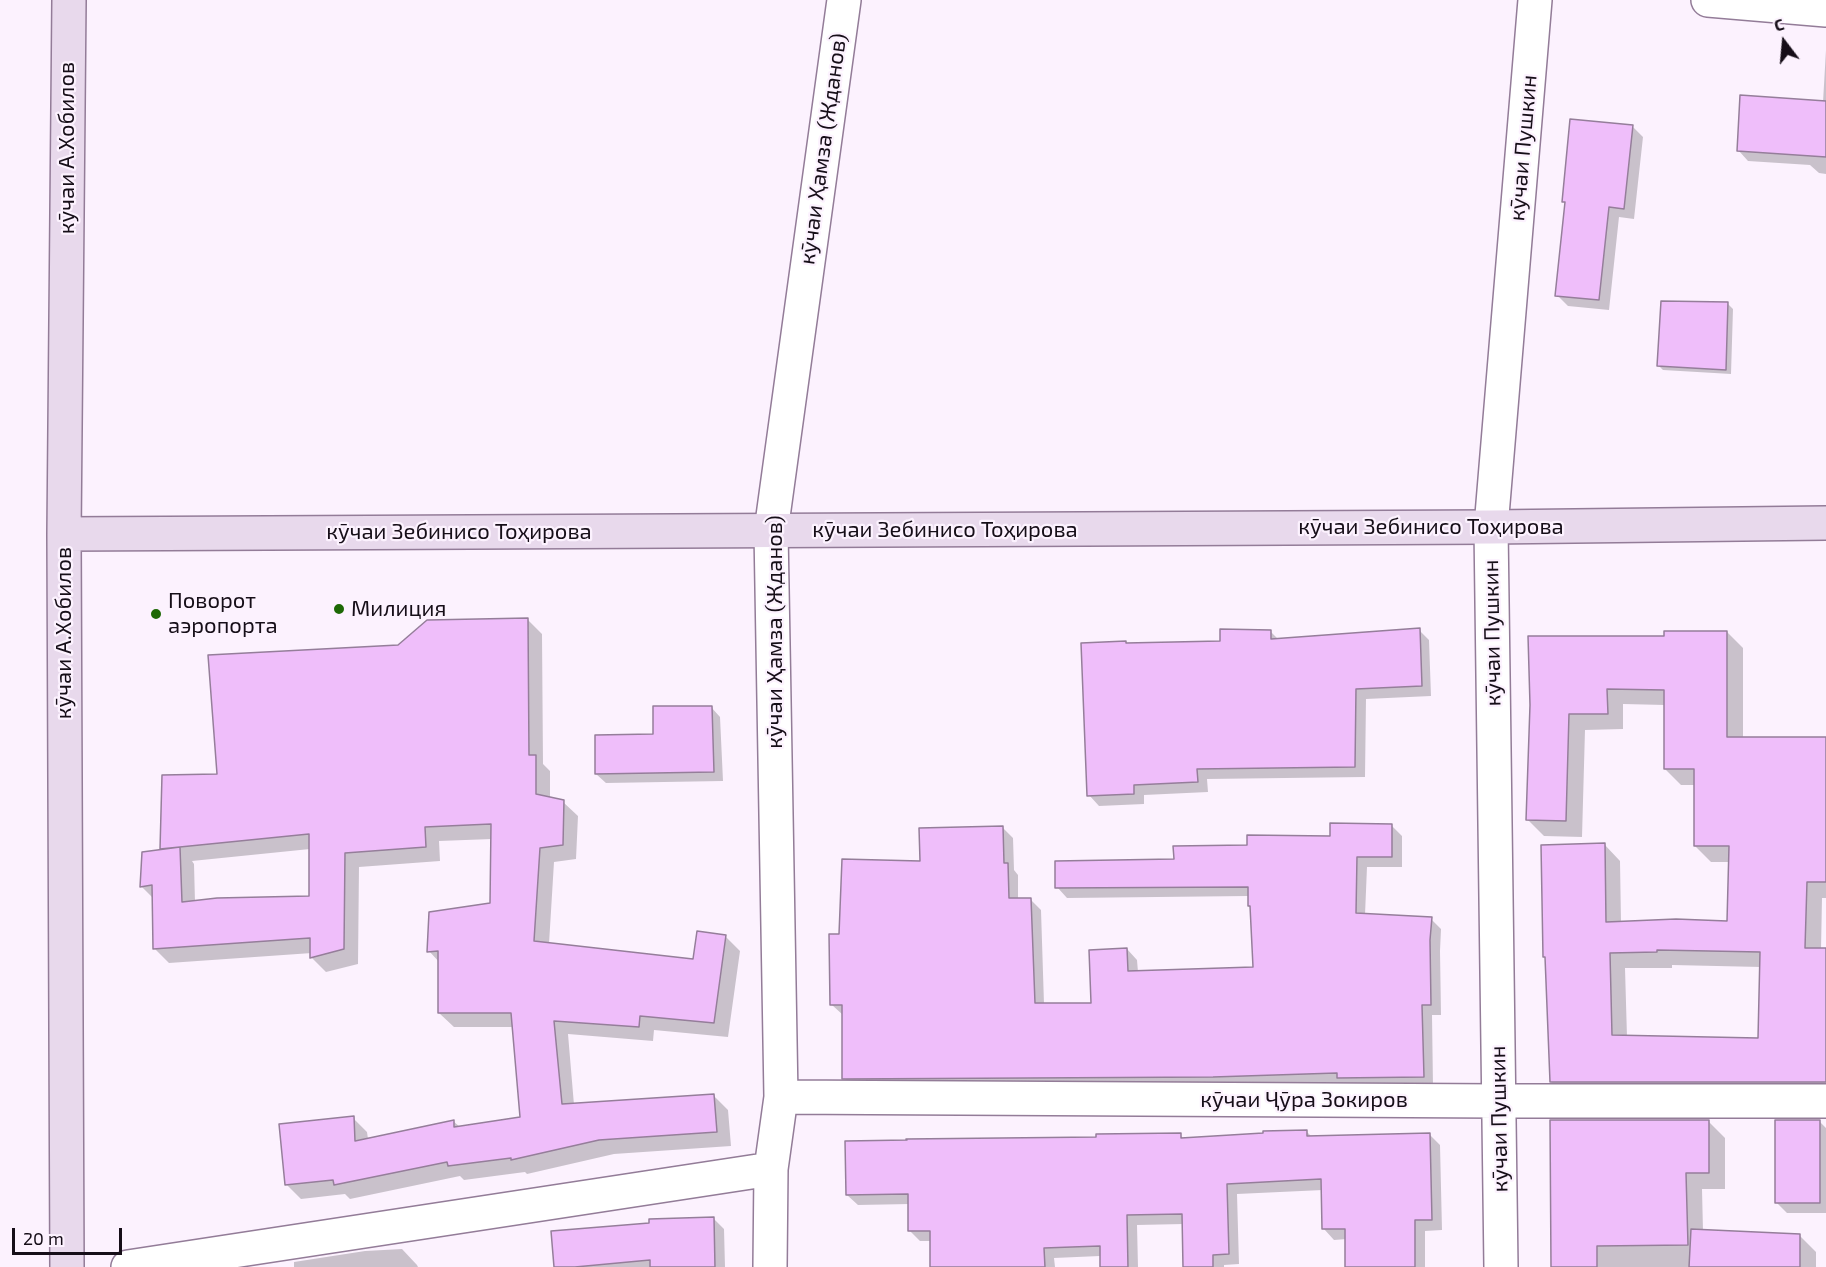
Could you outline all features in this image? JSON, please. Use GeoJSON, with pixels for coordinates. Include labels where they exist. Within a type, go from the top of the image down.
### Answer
{"type":"FeatureCollection","features":[{"type":"Feature","properties":{"kind":"main road","name":"кӯчаи А.Хобилов"},"geometry":{"type":"LineString","coordinates":[[67,1267],[64,534],[69,0]]}},
{"type":"Feature","properties":{"kind":"main road","name":"кӯчаи Зебинисо Тоҳирова"},"geometry":{"type":"LineString","coordinates":[[64,534],[1491,527],[1826,523]]}},
{"type":"Feature","properties":{"kind":"street","name":"кӯчаи Ҳамза (Жданов)"},"geometry":{"type":"LineString","coordinates":[[770,1267],[771,1169],[782,1097],[771,531],[844,0]]}},
{"type":"Feature","properties":{"kind":"street","name":"кӯчаи Пушкин"},"geometry":{"type":"LineString","coordinates":[[1501,1267],[1491,527],[1535,0]]}},
{"type":"Feature","properties":{"kind":"street"},"geometry":{"type":"LineString","coordinates":[[1708,0],[1826,10]]}},
{"type":"Feature","properties":{"kind":"street","name":"кӯчаи Ҷӯра Зокиров"},"geometry":{"type":"LineString","coordinates":[[782,1097],[1826,1101]]}},
{"type":"Feature","properties":{"kind":"street"},"geometry":{"type":"LineString","coordinates":[[128,1267],[771,1169]]}},
{"type":"Feature","properties":{"kind":"building"},"geometry":{"type":"Polygon","coordinates":[[[1740,95],[1826,101],[1826,157],[1737,151],[1740,95]]]}},
{"type":"Feature","properties":{"kind":"building"},"geometry":{"type":"Polygon","coordinates":[[[1570,119],[1633,125],[1624,209],[1609,207],[1599,300],[1555,296],[1565,202],[1562,202],[1570,119]]]}},
{"type":"Feature","properties":{"kind":"building"},"geometry":{"type":"Polygon","coordinates":[[[1661,301],[1728,302],[1726,370],[1657,366],[1661,301]]]}},
{"type":"Feature","properties":{"kind":"building"},"geometry":{"type":"Polygon","coordinates":[[[528,618],[529,755],[536,755],[536,794],[564,800],[563,845],[540,848],[534,941],[693,959],[697,931],[726,935],[714,1023],[640,1016],[639,1027],[554,1021],[562,1104],[714,1094],[717,1132],[599,1140],[511,1160],[511,1158],[448,1166],[447,1162],[334,1185],[333,1180],[285,1185],[279,1124],[354,1116],[355,1141],[454,1120],[454,1127],[520,1117],[511,1013],[438,1013],[438,951],[427,952],[429,912],[490,903],[491,824],[425,827],[426,847],[345,853],[344,949],[310,958],[310,938],[153,949],[152,885],[140,887],[142,852],[180,847],[182,902],[217,898],[309,896],[309,834],[160,849],[162,775],[217,774],[208,655],[398,645],[427,620],[528,618]]]}},
{"type":"Feature","properties":{"kind":"building"},"geometry":{"type":"Polygon","coordinates":[[[1420,628],[1422,686],[1356,689],[1355,767],[1197,769],[1198,782],[1134,785],[1134,794],[1087,796],[1081,643],[1220,641],[1220,629],[1271,630],[1271,639],[1420,628]]]}},
{"type":"Feature","properties":{"kind":"building"},"geometry":{"type":"Polygon","coordinates":[[[1664,631],[1727,631],[1727,737],[1826,737],[1826,882],[1807,882],[1805,948],[1826,948],[1826,1082],[1550,1082],[1545,957],[1543,957],[1541,845],[1605,843],[1606,922],[1676,919],[1727,921],[1729,846],[1694,846],[1694,769],[1664,769],[1664,690],[1607,689],[1608,714],[1569,714],[1566,821],[1526,820],[1530,705],[1528,636],[1664,636],[1664,631]],[[1657,950],[1657,952],[1610,953],[1612,1035],[1758,1038],[1760,952],[1657,950]]]}},
{"type":"Feature","properties":{"kind":"building"},"geometry":{"type":"Polygon","coordinates":[[[653,706],[712,706],[714,772],[595,774],[595,735],[653,734],[653,706]]]}},
{"type":"Feature","properties":{"kind":"building"},"geometry":{"type":"Polygon","coordinates":[[[1330,823],[1392,824],[1392,857],[1357,857],[1356,913],[1432,917],[1431,1005],[1422,1005],[1424,1077],[1337,1078],[1337,1073],[1213,1077],[842,1079],[842,1005],[830,1005],[829,934],[839,934],[842,859],[920,861],[919,828],[1003,826],[1004,863],[1008,863],[1009,898],[1031,898],[1035,1003],[1091,1003],[1089,950],[1127,948],[1128,971],[1253,967],[1248,887],[1055,888],[1055,861],[1174,859],[1173,846],[1247,845],[1247,835],[1330,836],[1330,823]]]}},
{"type":"Feature","properties":{"kind":"building"},"geometry":{"type":"Polygon","coordinates":[[[1550,1120],[1709,1120],[1709,1173],[1686,1173],[1688,1245],[1597,1246],[1597,1267],[1551,1267],[1550,1120]]]}},
{"type":"Feature","properties":{"kind":"building"},"geometry":{"type":"Polygon","coordinates":[[[1775,1120],[1820,1120],[1820,1203],[1775,1203],[1775,1120]]]}},
{"type":"Feature","properties":{"kind":"building"},"geometry":{"type":"Polygon","coordinates":[[[1307,1130],[1307,1136],[1430,1133],[1432,1220],[1415,1220],[1415,1267],[1345,1267],[1345,1229],[1322,1229],[1321,1179],[1227,1184],[1229,1254],[1213,1255],[1213,1267],[1183,1267],[1182,1214],[1127,1215],[1128,1267],[1100,1267],[1100,1246],[1044,1248],[1045,1267],[930,1267],[930,1231],[908,1231],[908,1194],[846,1195],[845,1141],[1096,1137],[1096,1134],[1181,1133],[1181,1138],[1307,1130]]]}},
{"type":"Feature","properties":{"kind":"building"},"geometry":{"type":"Polygon","coordinates":[[[714,1217],[715,1267],[650,1267],[650,1260],[554,1267],[551,1231],[649,1223],[649,1219],[714,1217]]]}},
{"type":"Feature","properties":{"kind":"building"},"geometry":{"type":"Polygon","coordinates":[[[1691,1229],[1800,1234],[1800,1267],[1689,1267],[1691,1229]]]}},
{"type":"Feature","properties":{"kind":"place","name":"Милиция"},"geometry":{"type":"Point","coordinates":[339,609]}},
{"type":"Feature","properties":{"kind":"place","name":"Поворот аэропорта"},"geometry":{"type":"Point","coordinates":[156,614]}}]}
